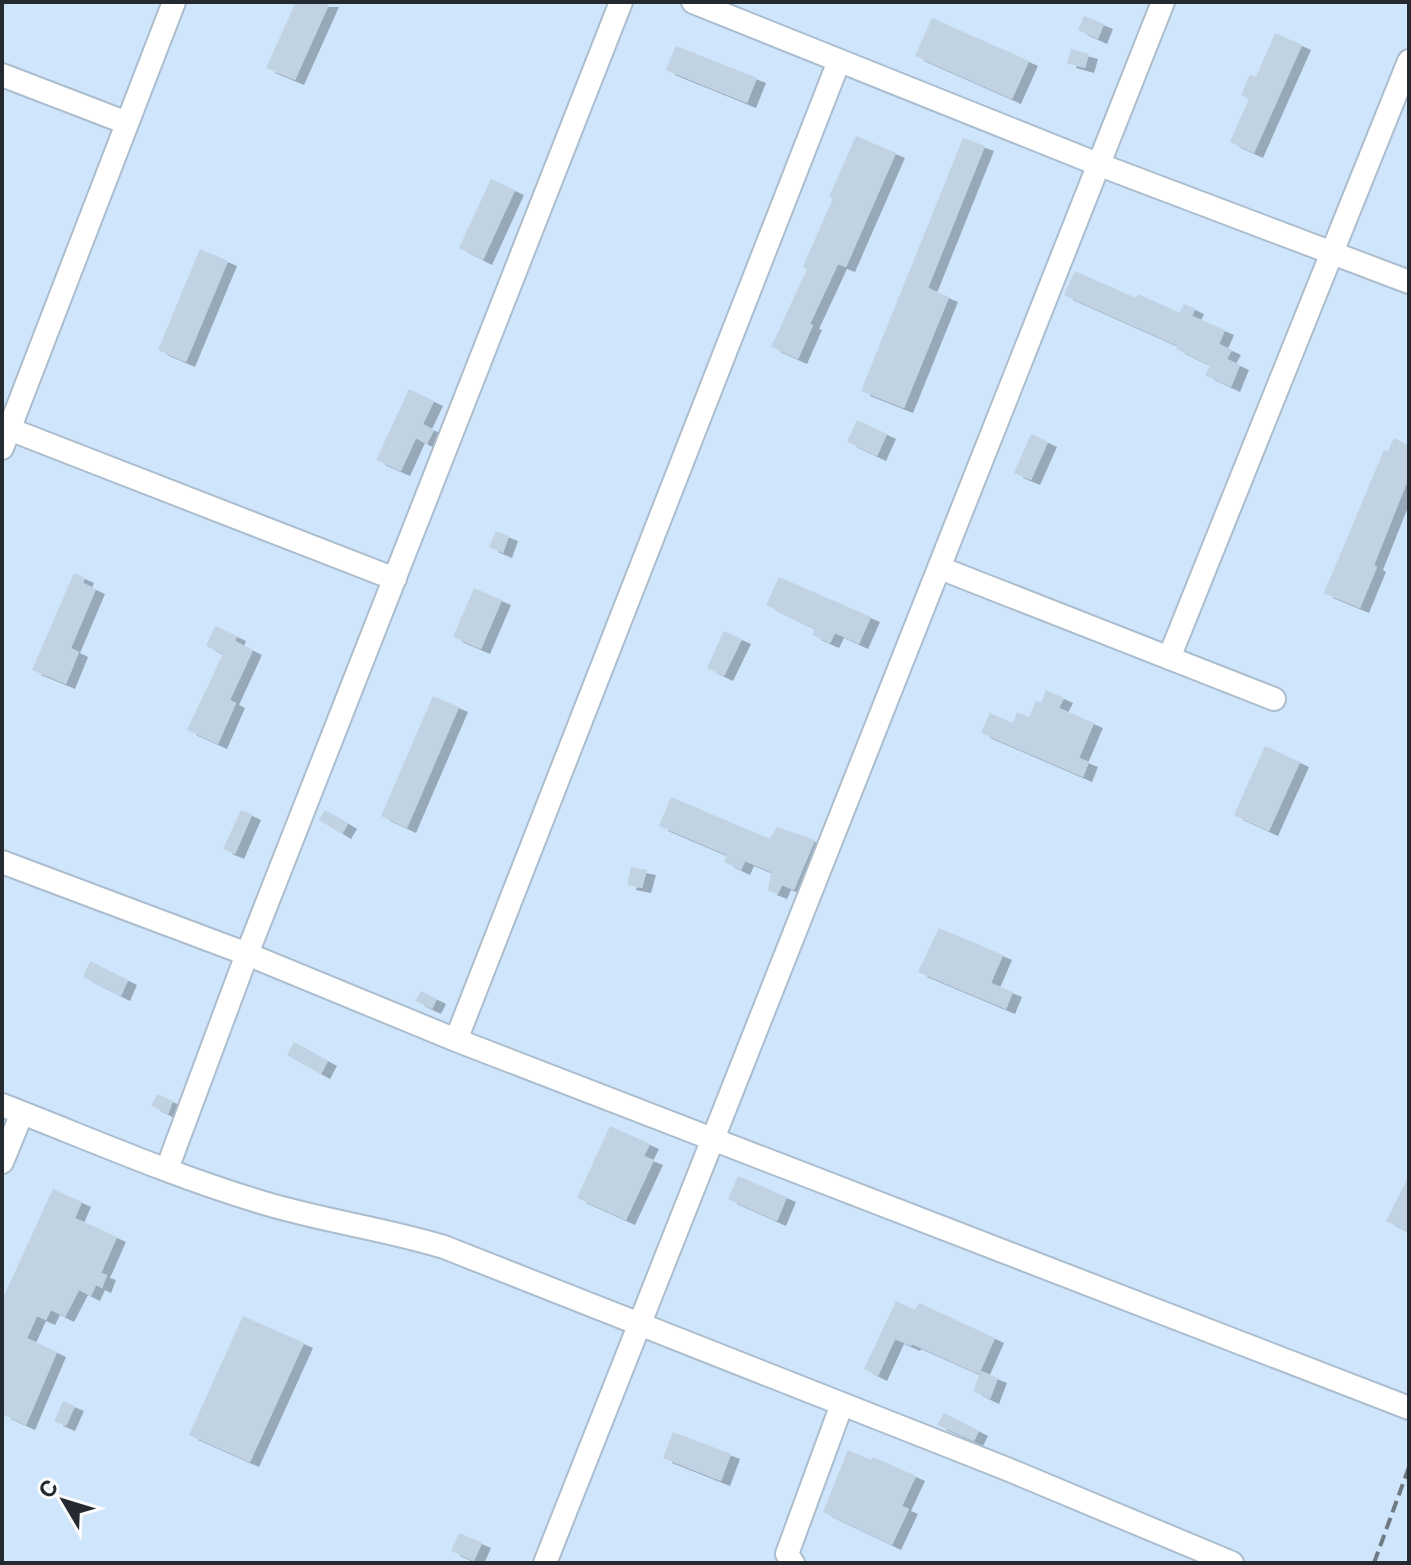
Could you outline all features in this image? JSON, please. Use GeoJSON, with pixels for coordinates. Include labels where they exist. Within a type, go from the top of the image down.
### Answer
{"type":"FeatureCollection","features":[{"type":"Feature","properties":{"kind":"lane"},"geometry":{"type":"LineString","coordinates":[[174,2],[6,438],[395,579]]}},
{"type":"Feature","properties":{"kind":"lane"},"geometry":{"type":"LineString","coordinates":[[167,1169],[247,954],[621,2]]}},
{"type":"Feature","properties":{"kind":"lane"},"geometry":{"type":"LineString","coordinates":[[693,2],[1100,165],[1409,282]]}},
{"type":"Feature","properties":{"kind":"lane"},"geometry":{"type":"LineString","coordinates":[[545,1563],[1163,2]]}},
{"type":"Feature","properties":{"kind":"lane"},"geometry":{"type":"LineString","coordinates":[[456,1040],[839,61]]}},
{"type":"Feature","properties":{"kind":"lane"},"geometry":{"type":"LineString","coordinates":[[1169,658],[1409,61]]}},
{"type":"Feature","properties":{"kind":"lane"},"geometry":{"type":"LineString","coordinates":[[2,75],[127,123]]}},
{"type":"Feature","properties":{"kind":"lane"},"geometry":{"type":"LineString","coordinates":[[940,568],[1274,699]]}},
{"type":"Feature","properties":{"kind":"lane"},"geometry":{"type":"LineString","coordinates":[[2,862],[247,954],[456,1040],[1409,1408]]}},
{"type":"Feature","properties":{"kind":"lane"},"geometry":{"type":"LineString","coordinates":[[2,1162],[12,1109],[258,1202],[398,1233],[444,1247],[842,1404],[1232,1563]]}},
{"type":"Feature","properties":{"kind":"lane"},"geometry":{"type":"LineString","coordinates":[[793,1563],[787,1554],[842,1404]]}},
{"type":"Feature","properties":{"kind":"shaded area"},"geometry":{"type":"Polygon","coordinates":[[[2,2],[1409,2],[1409,1563],[2,1563],[2,2]]]}},
{"type":"Feature","properties":{"kind":"building"},"geometry":{"type":"Polygon","coordinates":[[[296,2],[330,2],[295,80],[266,68],[296,2]]]}},
{"type":"Feature","properties":{"kind":"building"},"geometry":{"type":"Polygon","coordinates":[[[1084,16],[1104,24],[1098,39],[1078,30],[1084,16]]]}},
{"type":"Feature","properties":{"kind":"building"},"geometry":{"type":"Polygon","coordinates":[[[932,18],[1029,61],[1012,99],[915,56],[932,18]]]}},
{"type":"Feature","properties":{"kind":"building"},"geometry":{"type":"Polygon","coordinates":[[[1275,33],[1302,45],[1254,153],[1230,142],[1249,99],[1241,95],[1250,74],[1256,77],[1275,33]]]}},
{"type":"Feature","properties":{"kind":"building"},"geometry":{"type":"Polygon","coordinates":[[[676,46],[757,78],[747,103],[666,70],[676,46]]]}},
{"type":"Feature","properties":{"kind":"building"},"geometry":{"type":"Polygon","coordinates":[[[1071,49],[1089,54],[1085,68],[1067,63],[1071,49]]]}},
{"type":"Feature","properties":{"kind":"building"},"geometry":{"type":"Polygon","coordinates":[[[856,136],[896,153],[846,267],[838,264],[810,324],[813,325],[798,359],[771,347],[807,269],[803,267],[856,136]]]}},
{"type":"Feature","properties":{"kind":"building"},"geometry":{"type":"Polygon","coordinates":[[[963,138],[985,146],[928,288],[949,297],[904,408],[861,391],[963,138]]]}},
{"type":"Feature","properties":{"kind":"building"},"geometry":{"type":"Polygon","coordinates":[[[491,179],[515,190],[483,260],[459,248],[491,179]]]}},
{"type":"Feature","properties":{"kind":"building"},"geometry":{"type":"Polygon","coordinates":[[[200,249],[228,261],[186,362],[158,350],[200,249]]]}},
{"type":"Feature","properties":{"kind":"building"},"geometry":{"type":"Polygon","coordinates":[[[1075,271],[1136,298],[1138,294],[1180,313],[1184,304],[1195,309],[1192,316],[1225,330],[1219,344],[1232,350],[1227,359],[1240,365],[1231,387],[1205,375],[1210,365],[1176,349],[1178,346],[1064,295],[1075,271]]]}},
{"type":"Feature","properties":{"kind":"building"},"geometry":{"type":"Polygon","coordinates":[[[409,389],[434,401],[423,424],[434,430],[427,444],[416,438],[401,471],[376,460],[409,389]]]}},
{"type":"Feature","properties":{"kind":"building"},"geometry":{"type":"Polygon","coordinates":[[[857,420],[887,434],[877,456],[847,442],[857,420]]]}},
{"type":"Feature","properties":{"kind":"building"},"geometry":{"type":"Polygon","coordinates":[[[1031,434],[1048,442],[1031,480],[1014,473],[1031,434]]]}},
{"type":"Feature","properties":{"kind":"building"},"geometry":{"type":"Polygon","coordinates":[[[1394,438],[1409,445],[1409,477],[1360,608],[1324,593],[1384,450],[1388,451],[1394,438]]]}},
{"type":"Feature","properties":{"kind":"building"},"geometry":{"type":"Polygon","coordinates":[[[496,531],[509,536],[503,553],[489,547],[496,531]]]}},
{"type":"Feature","properties":{"kind":"building"},"geometry":{"type":"Polygon","coordinates":[[[74,573],[85,578],[83,583],[96,589],[71,648],[79,652],[66,684],[32,670],[74,573]]]}},
{"type":"Feature","properties":{"kind":"building"},"geometry":{"type":"Polygon","coordinates":[[[779,577],[871,617],[859,644],[835,633],[830,643],[812,635],[815,629],[766,605],[779,577]]]}},
{"type":"Feature","properties":{"kind":"building"},"geometry":{"type":"Polygon","coordinates":[[[474,588],[502,600],[481,649],[453,637],[474,588]]]}},
{"type":"Feature","properties":{"kind":"building"},"geometry":{"type":"Polygon","coordinates":[[[215,626],[237,636],[235,641],[253,650],[230,700],[236,703],[218,744],[187,730],[223,654],[206,646],[215,626]]]}},
{"type":"Feature","properties":{"kind":"building"},"geometry":{"type":"Polygon","coordinates":[[[724,631],[742,639],[724,676],[707,668],[724,631]]]}},
{"type":"Feature","properties":{"kind":"building"},"geometry":{"type":"Polygon","coordinates":[[[1046,690],[1064,698],[1059,708],[1094,723],[1079,758],[1089,762],[1083,777],[981,733],[990,713],[1013,723],[1017,712],[1029,717],[1036,701],[1041,703],[1046,690]]]}},
{"type":"Feature","properties":{"kind":"building"},"geometry":{"type":"Polygon","coordinates":[[[433,696],[459,707],[407,828],[381,816],[433,696]]]}},
{"type":"Feature","properties":{"kind":"building"},"geometry":{"type":"Polygon","coordinates":[[[1265,746],[1300,762],[1269,831],[1234,815],[1265,746]]]}},
{"type":"Feature","properties":{"kind":"building"},"geometry":{"type":"Polygon","coordinates":[[[671,797],[770,839],[777,827],[815,840],[794,890],[782,885],[778,894],[768,890],[771,872],[745,861],[741,870],[724,862],[727,855],[659,826],[671,797]]]}},
{"type":"Feature","properties":{"kind":"building"},"geometry":{"type":"Polygon","coordinates":[[[241,810],[252,815],[235,854],[223,849],[241,810]]]}},
{"type":"Feature","properties":{"kind":"building"},"geometry":{"type":"Polygon","coordinates":[[[325,810],[348,824],[342,834],[319,820],[325,810]]]}},
{"type":"Feature","properties":{"kind":"building"},"geometry":{"type":"Polygon","coordinates":[[[631,867],[647,870],[642,888],[627,885],[631,867]]]}},
{"type":"Feature","properties":{"kind":"building"},"geometry":{"type":"Polygon","coordinates":[[[939,928],[1003,955],[991,983],[1013,992],[1006,1009],[918,972],[939,928]]]}},
{"type":"Feature","properties":{"kind":"building"},"geometry":{"type":"Polygon","coordinates":[[[90,961],[128,980],[121,996],[83,977],[90,961]]]}},
{"type":"Feature","properties":{"kind":"building"},"geometry":{"type":"Polygon","coordinates":[[[421,991],[437,999],[432,1009],[415,1001],[421,991]]]}},
{"type":"Feature","properties":{"kind":"building"},"geometry":{"type":"Polygon","coordinates":[[[294,1042],[328,1061],[321,1074],[287,1055],[294,1042]]]}},
{"type":"Feature","properties":{"kind":"building"},"geometry":{"type":"Polygon","coordinates":[[[157,1094],[173,1101],[168,1114],[151,1106],[157,1094]]]}},
{"type":"Feature","properties":{"kind":"building"},"geometry":{"type":"Polygon","coordinates":[[[610,1126],[650,1144],[644,1156],[654,1160],[626,1220],[577,1198],[610,1126]]]}},
{"type":"Feature","properties":{"kind":"building"},"geometry":{"type":"Polygon","coordinates":[[[1409,1175],[1409,1232],[1386,1221],[1409,1175]]]}},
{"type":"Feature","properties":{"kind":"building"},"geometry":{"type":"Polygon","coordinates":[[[738,1176],[787,1197],[777,1221],[728,1199],[738,1176]]]}},
{"type":"Feature","properties":{"kind":"building"},"geometry":{"type":"Polygon","coordinates":[[[53,1189],[82,1202],[75,1218],[117,1237],[101,1273],[107,1275],[102,1288],[96,1285],[91,1296],[79,1290],[65,1317],[51,1310],[46,1320],[37,1316],[27,1338],[57,1352],[26,1425],[2,1414],[2,1300],[53,1189]]]}},
{"type":"Feature","properties":{"kind":"building"},"geometry":{"type":"Polygon","coordinates":[[[896,1301],[915,1310],[919,1303],[995,1338],[979,1374],[895,1339],[878,1376],[864,1369],[896,1301]]]}},
{"type":"Feature","properties":{"kind":"building"},"geometry":{"type":"Polygon","coordinates":[[[243,1316],[304,1343],[250,1462],[189,1435],[243,1316]]]}},
{"type":"Feature","properties":{"kind":"building"},"geometry":{"type":"Polygon","coordinates":[[[981,1371],[998,1378],[990,1399],[973,1391],[981,1371]]]}},
{"type":"Feature","properties":{"kind":"building"},"geometry":{"type":"Polygon","coordinates":[[[63,1401],[75,1406],[66,1426],[54,1421],[63,1401]]]}},
{"type":"Feature","properties":{"kind":"building"},"geometry":{"type":"Polygon","coordinates":[[[944,1413],[979,1431],[974,1441],[937,1425],[944,1413]]]}},
{"type":"Feature","properties":{"kind":"building"},"geometry":{"type":"Polygon","coordinates":[[[673,1432],[731,1454],[721,1481],[663,1458],[673,1432]]]}},
{"type":"Feature","properties":{"kind":"building"},"geometry":{"type":"Polygon","coordinates":[[[848,1450],[916,1476],[902,1506],[909,1509],[892,1545],[823,1512],[848,1450]]]}},
{"type":"Feature","properties":{"kind":"building"},"geometry":{"type":"Polygon","coordinates":[[[459,1533],[482,1543],[474,1561],[451,1551],[459,1533]]]}},
{"type":"Feature","properties":{"kind":"railway"},"geometry":{"type":"LineString","coordinates":[[1374,1563],[1409,1467]]}}]}
